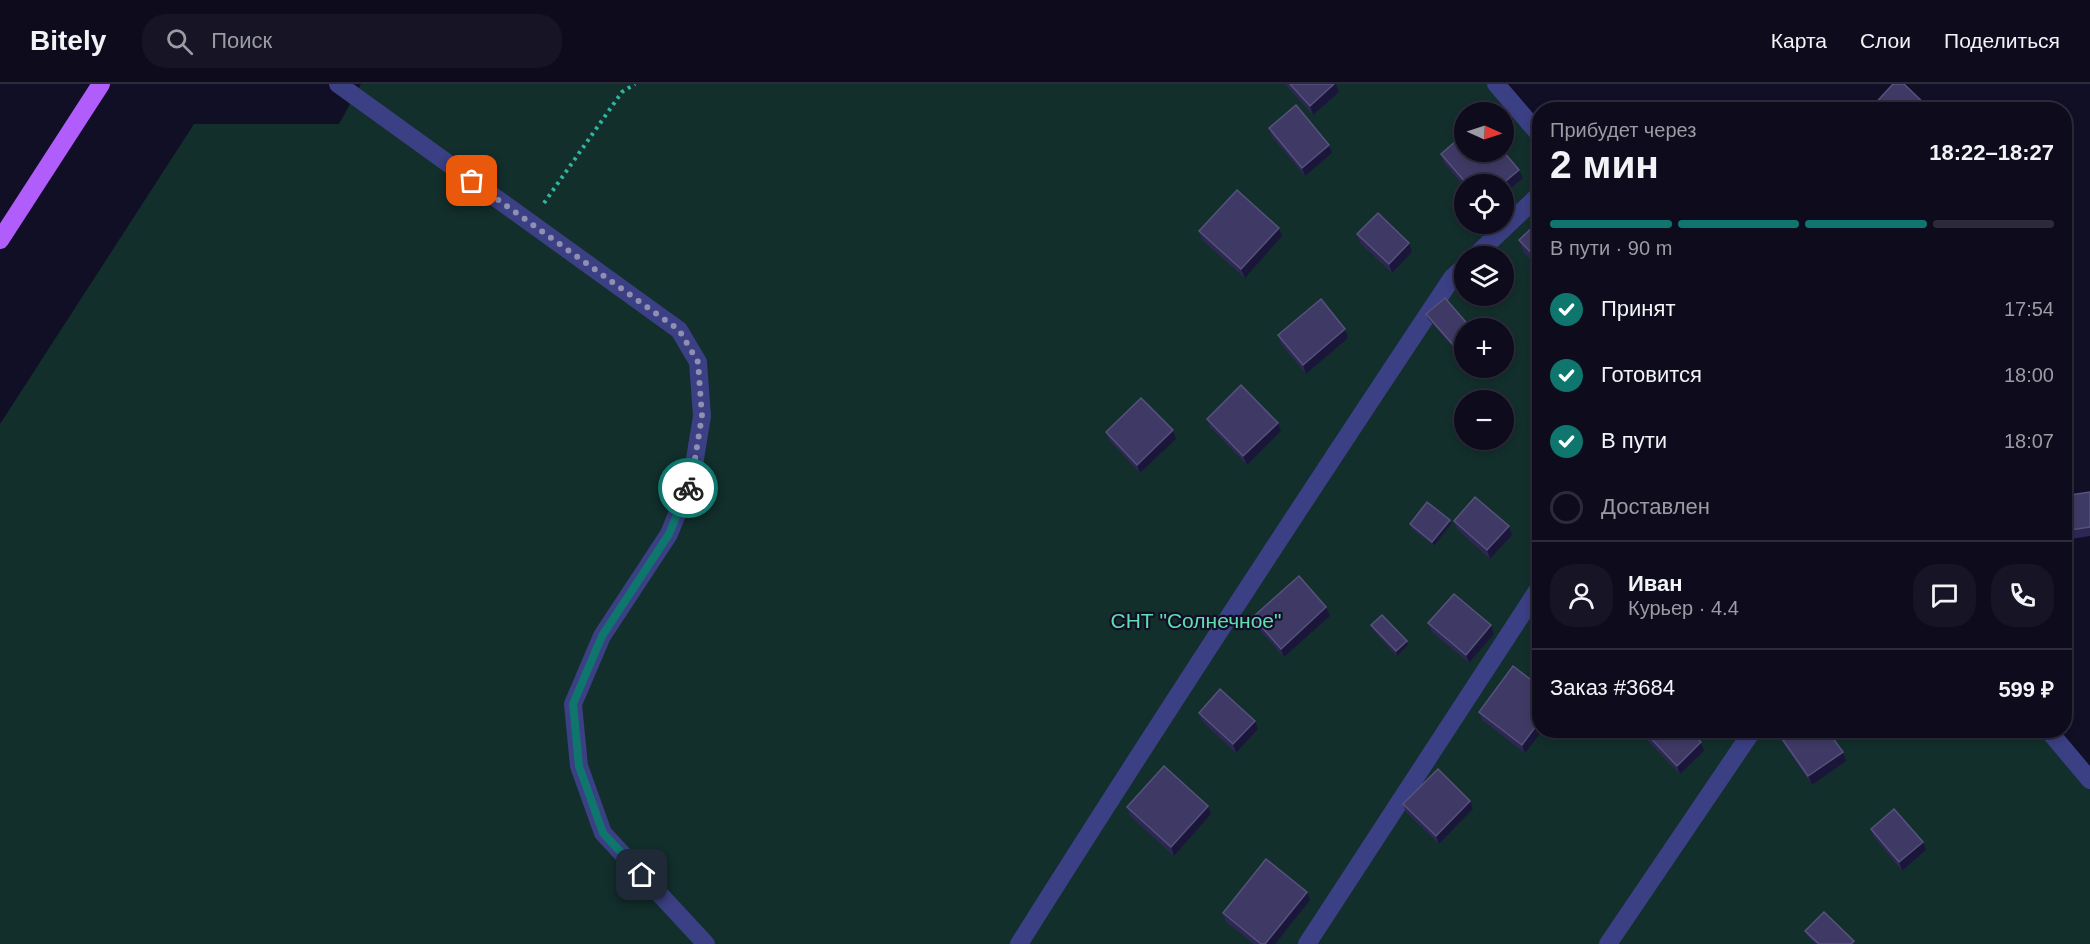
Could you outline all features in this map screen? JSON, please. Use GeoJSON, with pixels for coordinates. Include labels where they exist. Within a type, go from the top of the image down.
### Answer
{"type":"FeatureCollection","features":[{"type":"Feature","properties":{"kind":"main road"},"geometry":{"type":"LineString","coordinates":[[0,240],[101,84]]}},
{"type":"Feature","properties":{"kind":"street"},"geometry":{"type":"LineString","coordinates":[[338,84],[679,330],[698,362],[702,416],[692,477],[669,534],[602,636],[573,704],[579,766],[603,833],[706,944]]}},
{"type":"Feature","properties":{"kind":"street"},"geometry":{"type":"LineString","coordinates":[[1496,84],[1532,126]]}},
{"type":"Feature","properties":{"kind":"street"},"geometry":{"type":"LineString","coordinates":[[1485,246],[1532,202]]}},
{"type":"Feature","properties":{"kind":"street"},"geometry":{"type":"LineString","coordinates":[[1019,944],[1267,556],[1454,276]]}},
{"type":"Feature","properties":{"kind":"street"},"geometry":{"type":"LineString","coordinates":[[1307,944],[1532,599]]}},
{"type":"Feature","properties":{"kind":"street"},"geometry":{"type":"LineString","coordinates":[[1608,944],[1748,738]]}},
{"type":"Feature","properties":{"kind":"street"},"geometry":{"type":"LineString","coordinates":[[2055,738],[2090,780]]}},
{"type":"Feature","properties":{"kind":"path"},"geometry":{"type":"LineString","coordinates":[[530,223],[622,92],[635,84]]}},
{"type":"Feature","properties":{"kind":"green space","name":"СНТ \"Солнечное\""},"geometry":{"type":"Polygon","coordinates":[[[361,84],[1496,84],[1511,102],[1454,102],[1454,162],[1514,162],[1514,105],[1532,127],[1532,738],[2054,738],[2090,780],[2090,944],[0,944],[0,424],[194,124],[339,124],[361,84]]]}},
{"type":"Feature","properties":{"kind":"building"},"geometry":{"type":"Polygon","coordinates":[[[1290,84],[1334,84],[1310,106],[1290,84]]]}},
{"type":"Feature","properties":{"kind":"building"},"geometry":{"type":"Polygon","coordinates":[[[1893,84],[1904,84],[1923,102],[1876,102],[1893,84]]]}},
{"type":"Feature","properties":{"kind":"building"},"geometry":{"type":"Polygon","coordinates":[[[1296,105],[1329,145],[1302,168],[1269,128],[1296,105]]]}},
{"type":"Feature","properties":{"kind":"building"},"geometry":{"type":"Polygon","coordinates":[[[1454,143],[1454,162],[1512,162],[1519,170],[1514,174],[1458,174],[1441,154],[1454,143]]]}},
{"type":"Feature","properties":{"kind":"building"},"geometry":{"type":"Polygon","coordinates":[[[1237,190],[1279,228],[1241,269],[1199,231],[1237,190]]]}},
{"type":"Feature","properties":{"kind":"building"},"geometry":{"type":"Polygon","coordinates":[[[1378,213],[1409,243],[1389,264],[1357,234],[1378,213]]]}},
{"type":"Feature","properties":{"kind":"building"},"geometry":{"type":"Polygon","coordinates":[[[1532,228],[1532,254],[1519,240],[1532,228]]]}},
{"type":"Feature","properties":{"kind":"building"},"geometry":{"type":"Polygon","coordinates":[[[1445,298],[1462,318],[1454,318],[1454,346],[1426,314],[1445,298]]]}},
{"type":"Feature","properties":{"kind":"building"},"geometry":{"type":"Polygon","coordinates":[[[1321,299],[1345,329],[1303,365],[1278,335],[1321,299]]]}},
{"type":"Feature","properties":{"kind":"building"},"geometry":{"type":"Polygon","coordinates":[[[1241,385],[1278,423],[1243,456],[1207,419],[1241,385]]]}},
{"type":"Feature","properties":{"kind":"building"},"geometry":{"type":"Polygon","coordinates":[[[1141,398],[1173,430],[1137,465],[1106,432],[1141,398]]]}},
{"type":"Feature","properties":{"kind":"building"},"geometry":{"type":"Polygon","coordinates":[[[2090,492],[2090,527],[2072,530],[2072,495],[2090,492]]]}},
{"type":"Feature","properties":{"kind":"building"},"geometry":{"type":"Polygon","coordinates":[[[1475,497],[1509,526],[1487,550],[1454,521],[1475,497]]]}},
{"type":"Feature","properties":{"kind":"building"},"geometry":{"type":"Polygon","coordinates":[[[1427,502],[1450,520],[1432,542],[1410,524],[1427,502]]]}},
{"type":"Feature","properties":{"kind":"building"},"geometry":{"type":"Polygon","coordinates":[[[1299,576],[1326,607],[1281,649],[1253,617],[1299,576]]]}},
{"type":"Feature","properties":{"kind":"building"},"geometry":{"type":"Polygon","coordinates":[[[1454,594],[1491,625],[1466,655],[1428,623],[1454,594]]]}},
{"type":"Feature","properties":{"kind":"building"},"geometry":{"type":"Polygon","coordinates":[[[1382,615],[1407,641],[1396,651],[1371,625],[1382,615]]]}},
{"type":"Feature","properties":{"kind":"building"},"geometry":{"type":"Polygon","coordinates":[[[1513,666],[1532,681],[1532,731],[1522,745],[1479,712],[1513,666]]]}},
{"type":"Feature","properties":{"kind":"building"},"geometry":{"type":"Polygon","coordinates":[[[1220,689],[1255,721],[1233,744],[1199,713],[1220,689]]]}},
{"type":"Feature","properties":{"kind":"building"},"geometry":{"type":"Polygon","coordinates":[[[1651,738],[1697,738],[1701,742],[1677,766],[1651,738]]]}},
{"type":"Feature","properties":{"kind":"building"},"geometry":{"type":"Polygon","coordinates":[[[1782,738],[1833,738],[1843,752],[1808,776],[1782,738]]]}},
{"type":"Feature","properties":{"kind":"building"},"geometry":{"type":"Polygon","coordinates":[[[1164,766],[1208,806],[1171,847],[1127,807],[1164,766]]]}},
{"type":"Feature","properties":{"kind":"building"},"geometry":{"type":"Polygon","coordinates":[[[1438,769],[1470,801],[1436,836],[1403,804],[1438,769]]]}},
{"type":"Feature","properties":{"kind":"building"},"geometry":{"type":"Polygon","coordinates":[[[1894,809],[1923,842],[1899,862],[1871,829],[1894,809]]]}},
{"type":"Feature","properties":{"kind":"building"},"geometry":{"type":"Polygon","coordinates":[[[1266,859],[1307,892],[1265,944],[1261,944],[1223,913],[1266,859]]]}},
{"type":"Feature","properties":{"kind":"building"},"geometry":{"type":"Polygon","coordinates":[[[1824,912],[1854,941],[1851,944],[1819,944],[1805,931],[1824,912]]]}},
{"type":"Feature","properties":{"kind":"way so far"},"geometry":{"type":"LineString","coordinates":[[472,181],[679,330],[698,362],[702,416],[692,477],[688,488]]}},
{"type":"Feature","properties":{"kind":"route"},"geometry":{"type":"LineString","coordinates":[[642,875],[603,833],[579,766],[573,704],[602,636],[669,534],[688,488]]}}]}
